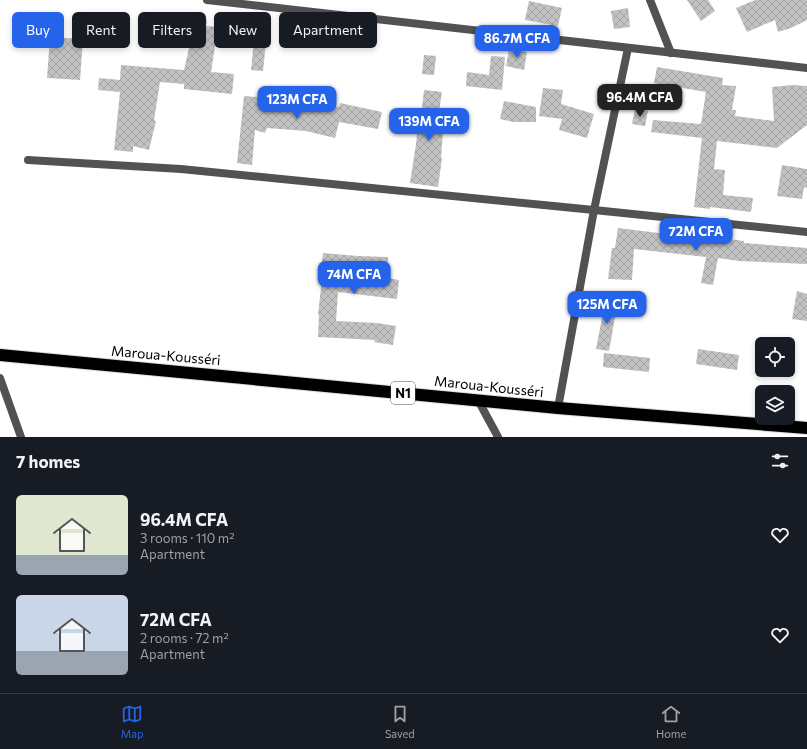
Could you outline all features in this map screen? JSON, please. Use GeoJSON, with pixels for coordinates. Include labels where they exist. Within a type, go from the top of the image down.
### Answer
{"type":"FeatureCollection","features":[{"type":"Feature","properties":{"kind":"highway","name":"Maroua-Kousséri"},"geometry":{"type":"LineString","coordinates":[[0,355],[558,408],[807,428]]}},
{"type":"Feature","properties":{"kind":"street"},"geometry":{"type":"LineString","coordinates":[[207,0],[807,68]]}},
{"type":"Feature","properties":{"kind":"street"},"geometry":{"type":"LineString","coordinates":[[650,0],[671,53]]}},
{"type":"Feature","properties":{"kind":"street"},"geometry":{"type":"LineString","coordinates":[[558,408],[594,210],[628,48]]}},
{"type":"Feature","properties":{"kind":"street"},"geometry":{"type":"LineString","coordinates":[[28,160],[181,169],[807,232]]}},
{"type":"Feature","properties":{"kind":"street"},"geometry":{"type":"LineString","coordinates":[[0,378],[21,437]]}},
{"type":"Feature","properties":{"kind":"street"},"geometry":{"type":"LineString","coordinates":[[478,400],[498,437]]}},
{"type":"Feature","properties":{"kind":"building"},"geometry":{"type":"Polygon","coordinates":[[[687,0],[708,0],[715,11],[701,21],[687,0]]]}},
{"type":"Feature","properties":{"kind":"building"},"geometry":{"type":"Polygon","coordinates":[[[755,0],[807,0],[807,20],[791,28],[778,32],[775,20],[747,32],[736,8],[755,0]]]}},
{"type":"Feature","properties":{"kind":"building"},"geometry":{"type":"Polygon","coordinates":[[[529,1],[562,8],[558,26],[525,20],[529,1]]]}},
{"type":"Feature","properties":{"kind":"building"},"geometry":{"type":"Polygon","coordinates":[[[628,8],[630,27],[614,29],[611,11],[628,8]]]}},
{"type":"Feature","properties":{"kind":"building"},"geometry":{"type":"Polygon","coordinates":[[[206,26],[214,27],[215,48],[211,72],[234,74],[232,94],[184,89],[184,84],[160,82],[154,120],[156,121],[149,150],[133,146],[133,152],[114,150],[120,92],[98,90],[99,78],[120,80],[121,65],[184,70],[189,48],[206,48],[206,26]]]}},
{"type":"Feature","properties":{"kind":"building"},"geometry":{"type":"Polygon","coordinates":[[[64,38],[72,38],[72,48],[82,48],[80,80],[47,78],[49,48],[64,48],[64,38]]]}},
{"type":"Feature","properties":{"kind":"building"},"geometry":{"type":"Polygon","coordinates":[[[253,48],[265,48],[263,71],[251,70],[253,48]]]}},
{"type":"Feature","properties":{"kind":"building"},"geometry":{"type":"Polygon","coordinates":[[[509,49],[527,52],[524,70],[506,66],[509,49]]]}},
{"type":"Feature","properties":{"kind":"building"},"geometry":{"type":"Polygon","coordinates":[[[424,55],[436,56],[434,75],[422,74],[424,55]]]}},
{"type":"Feature","properties":{"kind":"building"},"geometry":{"type":"Polygon","coordinates":[[[491,56],[505,57],[502,90],[466,86],[467,72],[489,75],[491,56]]]}},
{"type":"Feature","properties":{"kind":"building"},"geometry":{"type":"Polygon","coordinates":[[[657,67],[723,78],[722,85],[736,86],[732,110],[736,110],[735,116],[774,121],[772,87],[793,85],[807,86],[807,125],[777,148],[717,141],[714,169],[725,170],[723,195],[753,198],[751,212],[710,207],[710,209],[694,207],[702,138],[651,132],[653,120],[701,124],[706,92],[654,83],[657,67]]]}},
{"type":"Feature","properties":{"kind":"building"},"geometry":{"type":"Polygon","coordinates":[[[543,88],[563,90],[561,104],[594,114],[587,138],[559,130],[562,119],[539,116],[543,88]]]}},
{"type":"Feature","properties":{"kind":"building"},"geometry":{"type":"Polygon","coordinates":[[[424,90],[442,92],[438,118],[444,118],[442,158],[438,187],[410,183],[424,90]]]}},
{"type":"Feature","properties":{"kind":"building"},"geometry":{"type":"Polygon","coordinates":[[[244,96],[317,102],[317,104],[339,107],[340,103],[382,112],[378,129],[339,122],[335,138],[306,131],[267,128],[265,133],[255,130],[252,165],[237,163],[244,96]]]}},
{"type":"Feature","properties":{"kind":"building"},"geometry":{"type":"Polygon","coordinates":[[[504,101],[536,107],[536,122],[513,122],[500,119],[504,101]]]}},
{"type":"Feature","properties":{"kind":"building"},"geometry":{"type":"Polygon","coordinates":[[[635,109],[648,111],[645,126],[632,124],[635,109]]]}},
{"type":"Feature","properties":{"kind":"building"},"geometry":{"type":"Polygon","coordinates":[[[782,165],[807,169],[807,188],[804,187],[802,199],[777,196],[782,165]]]}},
{"type":"Feature","properties":{"kind":"building"},"geometry":{"type":"Polygon","coordinates":[[[618,228],[708,239],[708,236],[744,241],[744,243],[807,248],[807,264],[739,261],[718,258],[713,285],[701,283],[706,257],[634,249],[632,280],[608,279],[612,248],[615,248],[618,228]]]}},
{"type":"Feature","properties":{"kind":"building"},"geometry":{"type":"Polygon","coordinates":[[[323,253],[388,257],[387,278],[399,280],[397,299],[338,292],[336,321],[377,323],[396,326],[393,345],[374,342],[375,340],[318,337],[318,315],[323,269],[321,268],[323,253]]]}},
{"type":"Feature","properties":{"kind":"building"},"geometry":{"type":"Polygon","coordinates":[[[797,291],[807,294],[807,321],[792,319],[797,291]]]}},
{"type":"Feature","properties":{"kind":"building"},"geometry":{"type":"Polygon","coordinates":[[[606,298],[618,301],[609,351],[596,349],[606,298]]]}},
{"type":"Feature","properties":{"kind":"building"},"geometry":{"type":"Polygon","coordinates":[[[698,349],[739,355],[737,370],[696,364],[698,349]]]}},
{"type":"Feature","properties":{"kind":"building"},"geometry":{"type":"Polygon","coordinates":[[[604,353],[650,358],[649,372],[603,367],[604,353]]]}}]}
